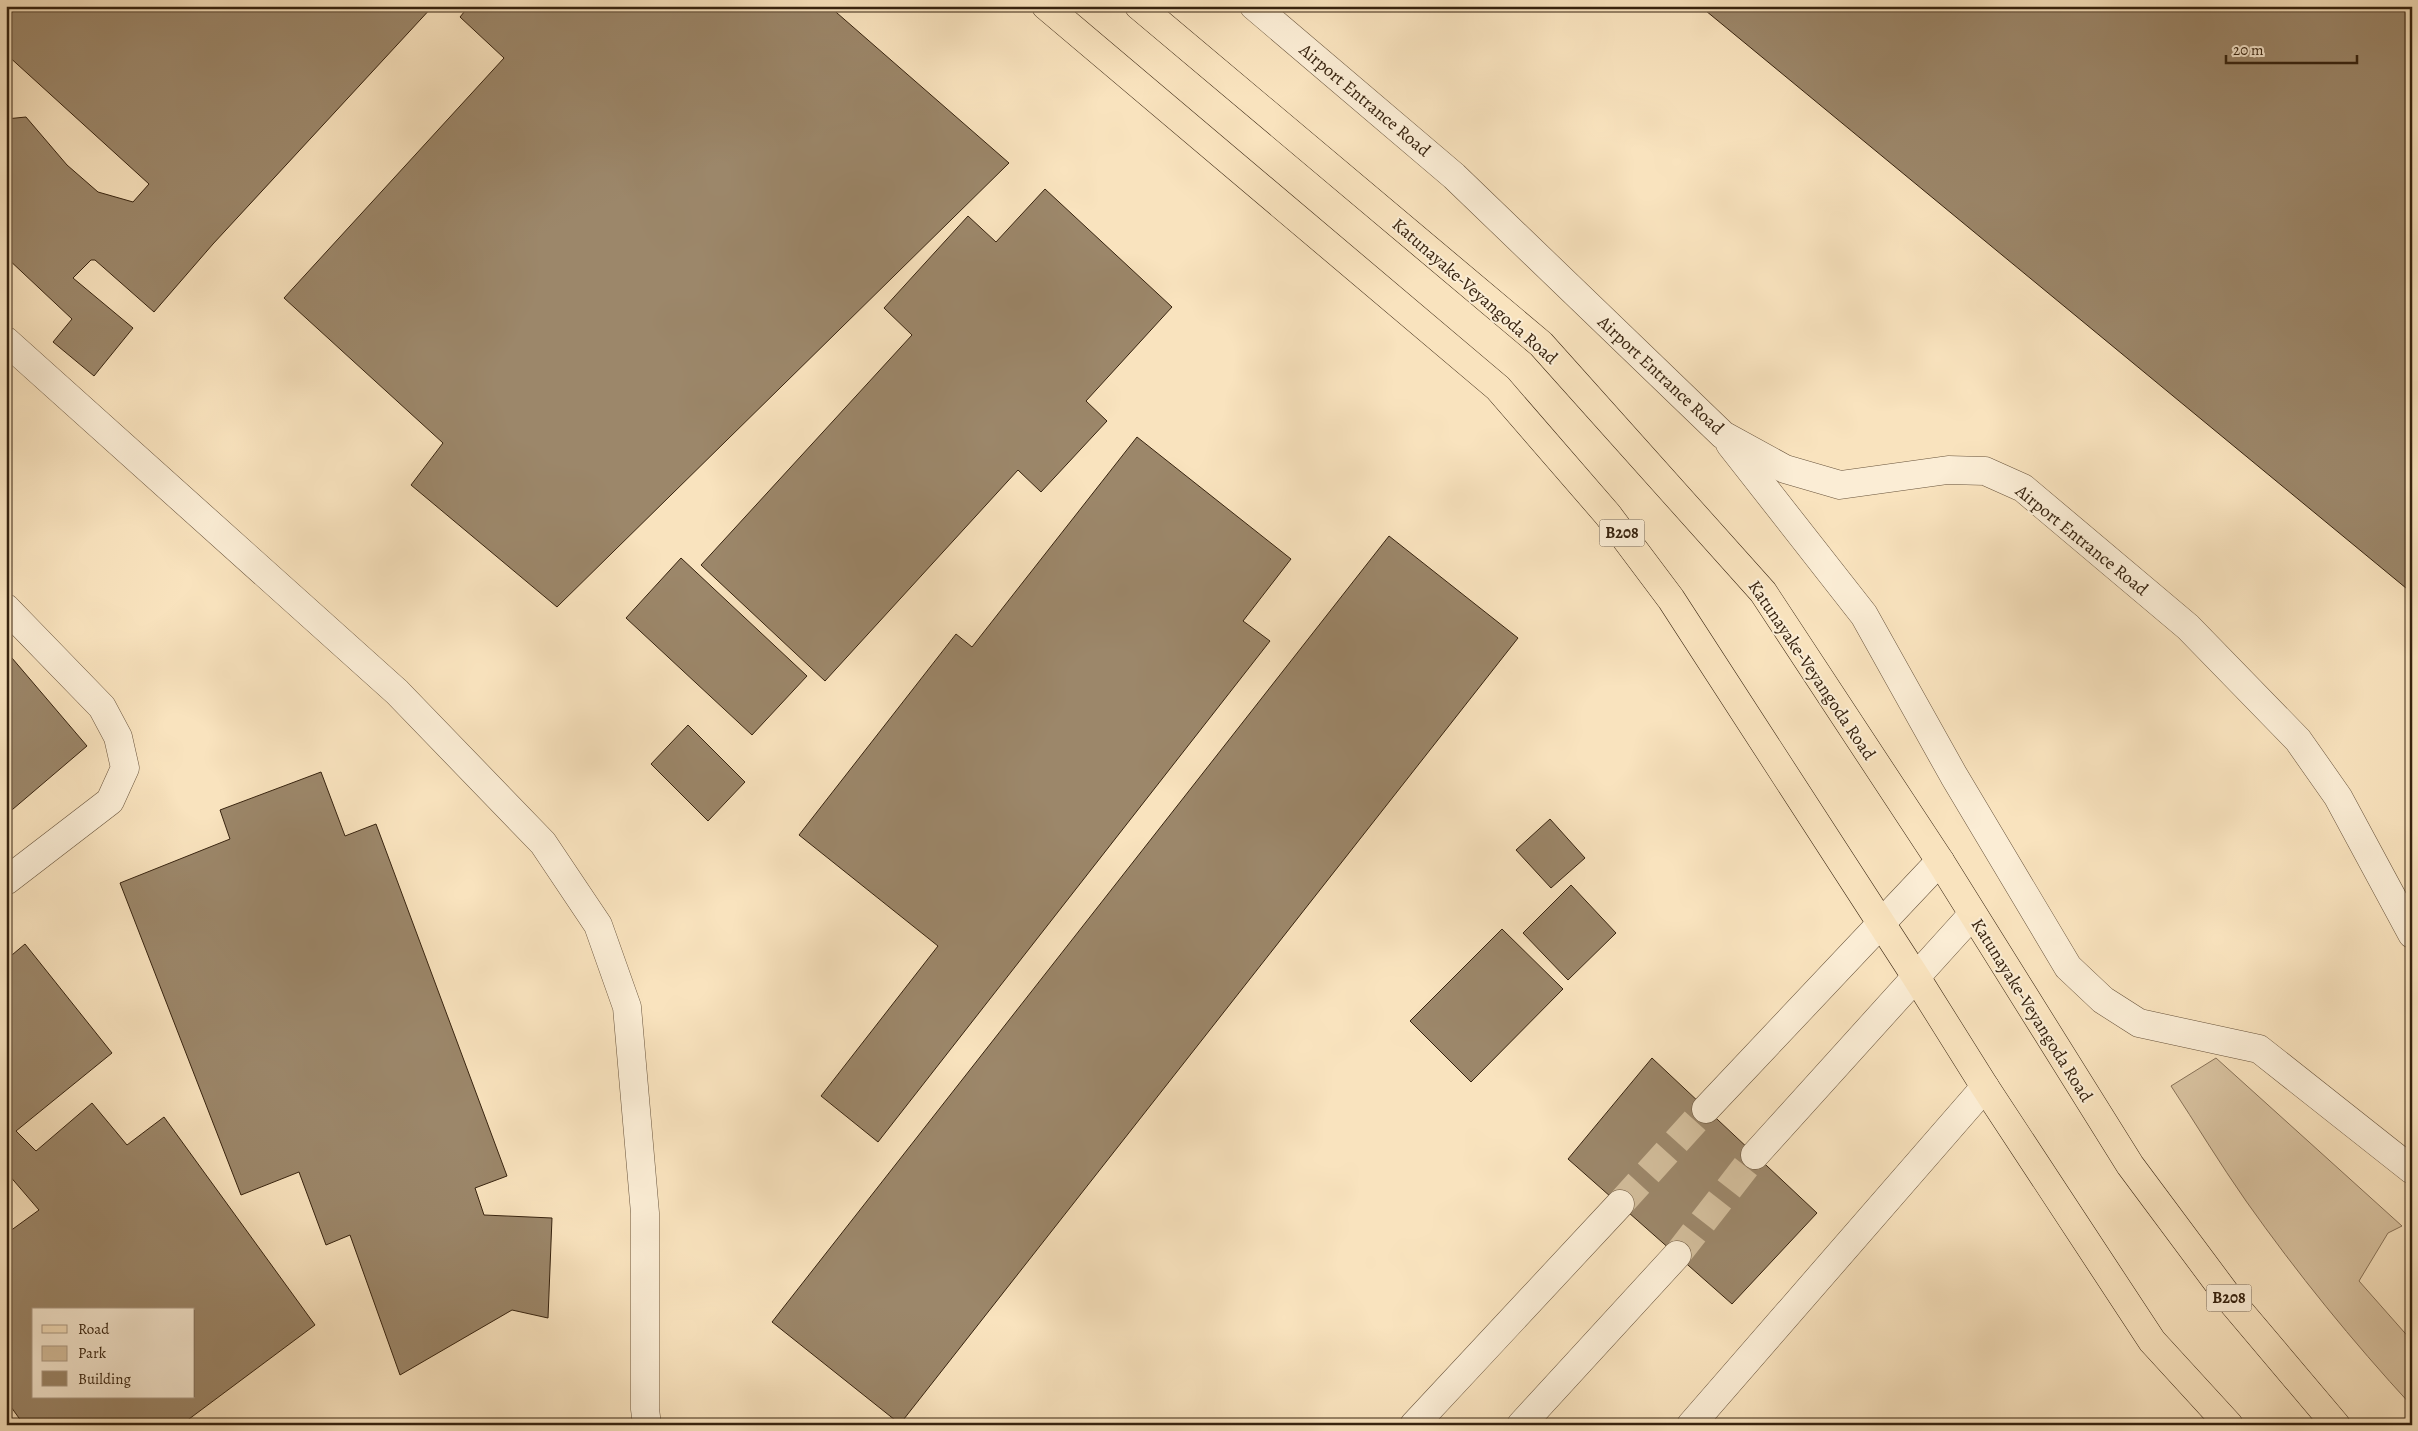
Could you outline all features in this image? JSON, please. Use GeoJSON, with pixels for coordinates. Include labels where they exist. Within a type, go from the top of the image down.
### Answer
{"type":"FeatureCollection","features":[{"type":"Feature","properties":{"kind":"main road","name":"B208"},"geometry":{"type":"LineString","coordinates":[[1046,6],[1498,388],[1608,515],[1671,599],[1916,977],[1985,1088],[2152,1341],[2229,1425]]}},
{"type":"Feature","properties":{"kind":"main road","name":"Katunayake-Veyangoda Road"},"geometry":{"type":"LineString","coordinates":[[1139,6],[1541,344],[1763,592],[1940,861],[2130,1165],[2232,1302],[2336,1425]]}},
{"type":"Feature","properties":{"kind":"lane","name":"Airport Entrance Road"},"geometry":{"type":"LineString","coordinates":[[1254,6],[1454,176],[1723,435],[1785,469],[1840,485],[1948,470],[1985,470],[2023,488],[2188,627],[2298,740],[2338,797],[2412,934]]}},
{"type":"Feature","properties":{"kind":"lane"},"geometry":{"type":"LineString","coordinates":[[6,341],[397,692],[542,843],[598,925],[627,1007],[645,1213],[644,1409],[647,1425]]}},
{"type":"Feature","properties":{"kind":"lane"},"geometry":{"type":"LineString","coordinates":[[1723,435],[1864,616],[1954,776],[2068,967],[2103,1000],[2139,1023],[2259,1048],[2365,1130],[2412,1170]]}},
{"type":"Feature","properties":{"kind":"lane"},"geometry":{"type":"LineString","coordinates":[[6,608],[102,708],[118,737],[125,768],[110,801],[6,881]]}},
{"type":"Feature","properties":{"kind":"lane"},"geometry":{"type":"LineString","coordinates":[[1706,1109],[1940,861]]}},
{"type":"Feature","properties":{"kind":"lane"},"geometry":{"type":"LineString","coordinates":[[1756,1155],[1972,915]]}},
{"type":"Feature","properties":{"kind":"lane"},"geometry":{"type":"LineString","coordinates":[[1691,1425],[1985,1088]]}},
{"type":"Feature","properties":{"kind":"lane"},"geometry":{"type":"LineString","coordinates":[[1414,1425],[1620,1204]]}},
{"type":"Feature","properties":{"kind":"lane"},"geometry":{"type":"LineString","coordinates":[[1520,1425],[1677,1255]]}},
{"type":"Feature","properties":{"kind":"green space"},"geometry":{"type":"Polygon","coordinates":[[[2216,1058],[2402,1226],[2388,1233],[2359,1281],[2412,1341],[2412,1406],[2347,1332],[2265,1228],[2236,1187],[2171,1086],[2216,1058]]]}},
{"type":"Feature","properties":{"kind":"building"},"geometry":{"type":"Polygon","coordinates":[[[6,6],[433,6],[213,244],[154,312],[95,260],[91,260],[73,278],[133,328],[94,376],[53,342],[72,319],[6,257],[6,119],[26,117],[67,165],[98,192],[133,202],[149,184],[6,54],[6,6]]]}},
{"type":"Feature","properties":{"kind":"building"},"geometry":{"type":"Polygon","coordinates":[[[469,6],[829,6],[1009,163],[557,607],[411,485],[443,443],[284,298],[504,58],[460,17],[469,6]]]}},
{"type":"Feature","properties":{"kind":"building"},"geometry":{"type":"Polygon","coordinates":[[[1700,6],[2412,6],[2412,593],[1700,6]]]}},
{"type":"Feature","properties":{"kind":"building"},"geometry":{"type":"Polygon","coordinates":[[[1045,189],[1172,307],[1086,401],[1107,421],[1041,492],[1018,470],[825,681],[701,565],[912,335],[884,308],[968,216],[996,242],[1045,189]]]}},
{"type":"Feature","properties":{"kind":"building"},"geometry":{"type":"Polygon","coordinates":[[[1137,437],[1291,559],[1243,621],[1270,641],[878,1142],[821,1096],[938,946],[799,835],[956,634],[972,647],[1137,437]]]}},
{"type":"Feature","properties":{"kind":"building"},"geometry":{"type":"Polygon","coordinates":[[[1389,536],[1518,638],[900,1424],[772,1322],[1389,536]]]}},
{"type":"Feature","properties":{"kind":"building"},"geometry":{"type":"Polygon","coordinates":[[[681,558],[807,676],[752,735],[626,618],[681,558]]]}},
{"type":"Feature","properties":{"kind":"building"},"geometry":{"type":"Polygon","coordinates":[[[6,651],[87,746],[6,815],[6,651]]]}},
{"type":"Feature","properties":{"kind":"building"},"geometry":{"type":"Polygon","coordinates":[[[688,725],[745,782],[708,821],[651,764],[688,725]]]}},
{"type":"Feature","properties":{"kind":"building"},"geometry":{"type":"Polygon","coordinates":[[[321,772],[345,836],[376,824],[507,1176],[475,1188],[484,1215],[552,1218],[548,1318],[512,1310],[400,1375],[350,1235],[326,1245],[299,1172],[241,1195],[120,883],[230,839],[220,810],[321,772]]]}},
{"type":"Feature","properties":{"kind":"building"},"geometry":{"type":"Polygon","coordinates":[[[1550,819],[1585,858],[1551,888],[1516,850],[1550,819]]]}},
{"type":"Feature","properties":{"kind":"building"},"geometry":{"type":"Polygon","coordinates":[[[1571,885],[1616,933],[1568,980],[1523,933],[1571,885]]]}},
{"type":"Feature","properties":{"kind":"building"},"geometry":{"type":"Polygon","coordinates":[[[1502,929],[1563,989],[1471,1082],[1410,1021],[1502,929]]]}},
{"type":"Feature","properties":{"kind":"building"},"geometry":{"type":"Polygon","coordinates":[[[25,944],[112,1053],[16,1131],[36,1151],[92,1103],[127,1145],[164,1117],[315,1325],[181,1425],[24,1425],[6,1400],[6,1234],[39,1210],[8,1174],[11,1172],[6,1167],[6,960],[25,944]]]}},
{"type":"Feature","properties":{"kind":"building"},"geometry":{"type":"Polygon","coordinates":[[[1652,1058],[1817,1213],[1732,1304],[1568,1159],[1652,1058]]]}},
{"type":"Feature","properties":{"kind":"tunnel"},"geometry":{"type":"LineString","coordinates":[[1620,1204],[1706,1109]]}},
{"type":"Feature","properties":{"kind":"tunnel"},"geometry":{"type":"LineString","coordinates":[[1677,1255],[1755,1155]]}}]}
